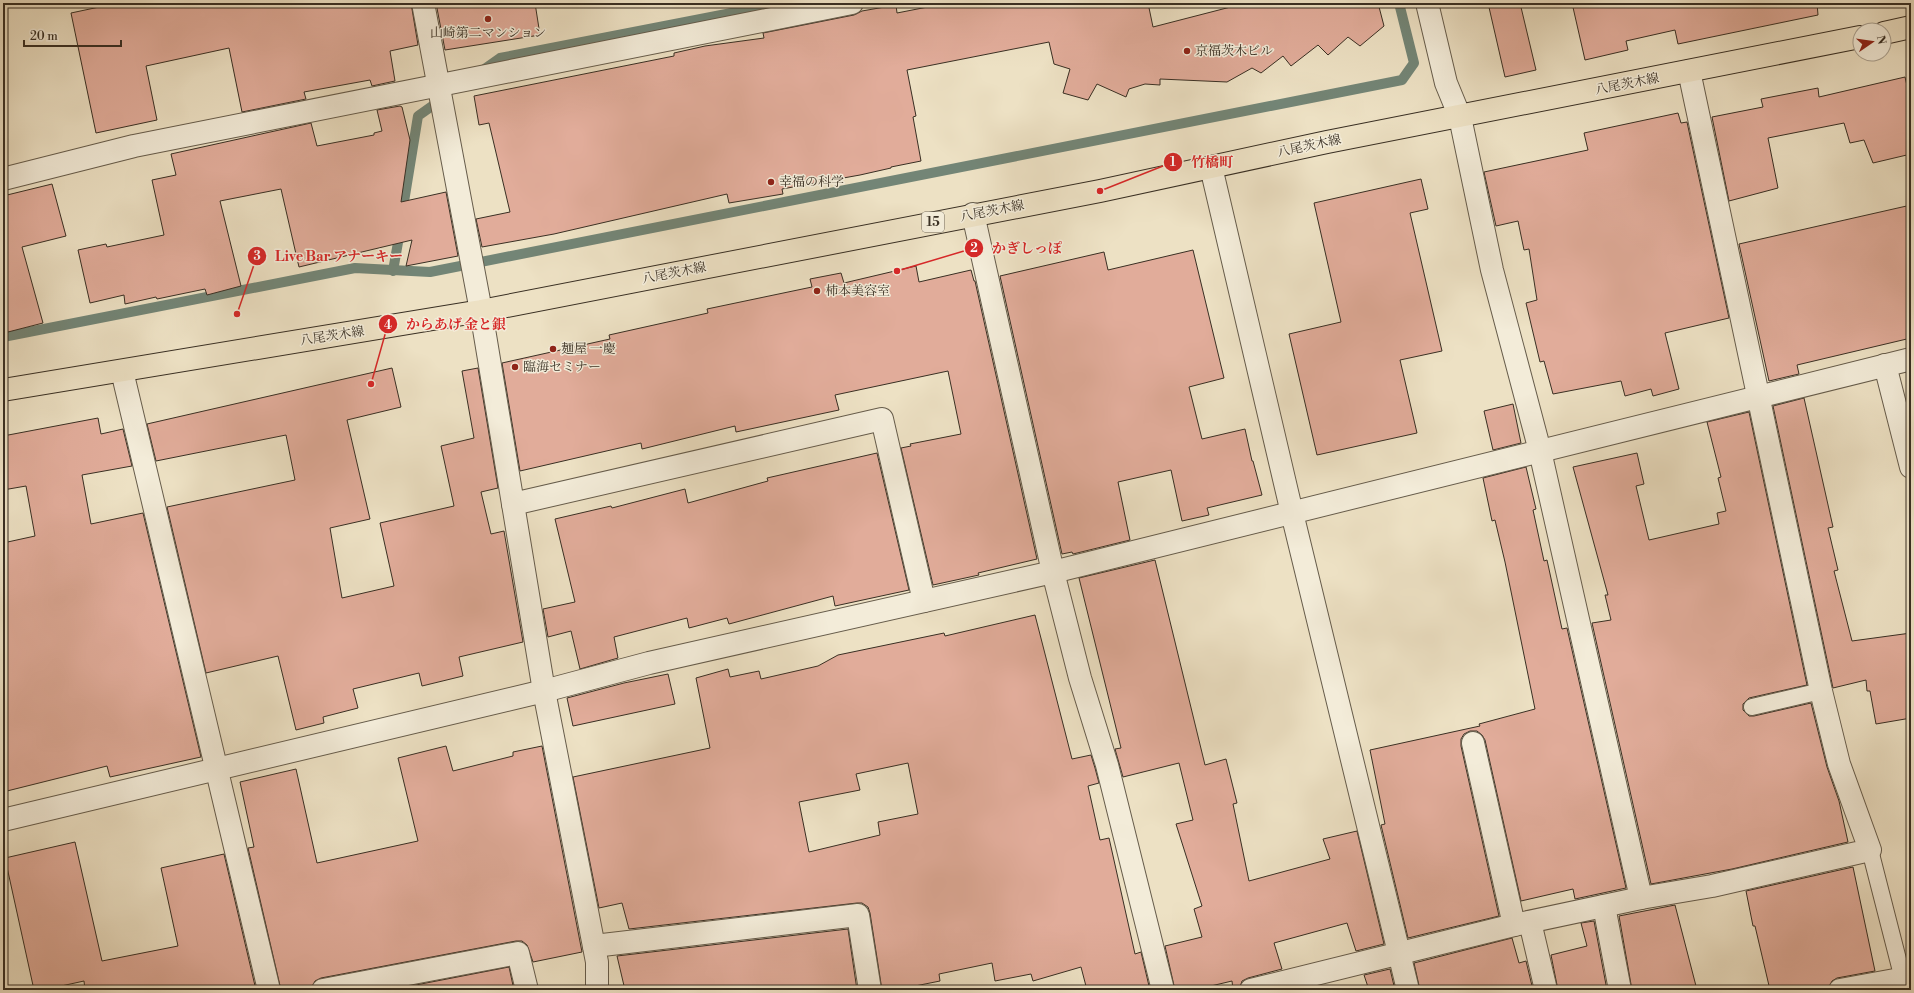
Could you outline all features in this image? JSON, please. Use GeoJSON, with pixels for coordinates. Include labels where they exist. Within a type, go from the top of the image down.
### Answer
{"type":"FeatureCollection","features":[{"type":"Feature","properties":{"kind":"main road"},"geometry":{"type":"LineString","coordinates":[[1892,31],[1911,27]]}},
{"type":"Feature","properties":{"kind":"main road","name":"八尾茨木線"},"geometry":{"type":"LineString","coordinates":[[3,390],[481,311],[973,214],[1100,191],[1327,142],[1852,40]]}},
{"type":"Feature","properties":{"kind":"street"},"geometry":{"type":"LineString","coordinates":[[423,3],[481,311],[544,691],[597,962],[597,990]]}},
{"type":"Feature","properties":{"kind":"street"},"geometry":{"type":"LineString","coordinates":[[3,179],[134,146],[852,3]]}},
{"type":"Feature","properties":{"kind":"street"},"geometry":{"type":"LineString","coordinates":[[1427,3],[1446,83],[1460,117],[1492,270],[1540,451],[1641,898]]}},
{"type":"Feature","properties":{"kind":"street"},"geometry":{"type":"LineString","coordinates":[[1251,990],[1293,985],[1399,953],[1522,924],[1641,898],[1712,886],[1870,850],[1839,764],[1821,691],[1689,71]]}},
{"type":"Feature","properties":{"kind":"street"},"geometry":{"type":"LineString","coordinates":[[1211,167],[1292,513],[1408,990]]}},
{"type":"Feature","properties":{"kind":"street"},"geometry":{"type":"LineString","coordinates":[[973,214],[1053,572],[1080,678],[1107,766],[1163,990]]}},
{"type":"Feature","properties":{"kind":"street"},"geometry":{"type":"LineString","coordinates":[[3,820],[544,691],[649,663],[1053,572],[1911,359]]}},
{"type":"Feature","properties":{"kind":"street"},"geometry":{"type":"LineString","coordinates":[[1885,365],[1911,467]]}},
{"type":"Feature","properties":{"kind":"street"},"geometry":{"type":"LineString","coordinates":[[122,371],[269,990]]}},
{"type":"Feature","properties":{"kind":"street"},"geometry":{"type":"LineString","coordinates":[[513,504],[882,419],[924,601]]}},
{"type":"Feature","properties":{"kind":"street"},"geometry":{"type":"LineString","coordinates":[[1473,743],[1522,924],[1546,990]]}},
{"type":"Feature","properties":{"kind":"street"},"geometry":{"type":"LineString","coordinates":[[1604,906],[1620,990]]}},
{"type":"Feature","properties":{"kind":"street"},"geometry":{"type":"LineString","coordinates":[[594,946],[858,915],[870,990]]}},
{"type":"Feature","properties":{"kind":"street"},"geometry":{"type":"LineString","coordinates":[[323,990],[518,953],[527,990]]}},
{"type":"Feature","properties":{"kind":"street"},"geometry":{"type":"LineString","coordinates":[[1840,990],[1907,982]]}},
{"type":"Feature","properties":{"kind":"lane"},"geometry":{"type":"LineString","coordinates":[[1752,707],[1821,691]]}},
{"type":"Feature","properties":{"kind":"lane"},"geometry":{"type":"LineString","coordinates":[[1870,850],[1907,982]]}},
{"type":"Feature","properties":{"kind":"building"},"geometry":{"type":"Polygon","coordinates":[[[118,3],[411,3],[418,45],[390,51],[395,81],[372,86],[370,80],[304,92],[306,99],[242,112],[229,48],[146,66],[157,120],[96,133],[71,13],[118,3]]]}},
{"type":"Feature","properties":{"kind":"building","name":"山崎第二マンション"},"geometry":{"type":"Polygon","coordinates":[[[436,3],[535,3],[540,35],[445,50],[436,3]]]}},
{"type":"Feature","properties":{"kind":"building"},"geometry":{"type":"Polygon","coordinates":[[[948,3],[1148,3],[1153,27],[1246,3],[1378,3],[1384,26],[1360,46],[1348,37],[1328,55],[1318,45],[1291,66],[1283,56],[1261,73],[1252,68],[1227,82],[1160,79],[1160,85],[1145,84],[1129,89],[1126,97],[1097,84],[1088,100],[1063,93],[1070,69],[1054,64],[1049,42],[907,70],[916,116],[913,117],[921,161],[860,175],[782,189],[783,194],[729,203],[727,194],[554,234],[482,247],[476,219],[510,212],[489,123],[479,125],[474,96],[674,56],[674,53],[705,46],[764,38],[763,33],[854,15],[862,11],[896,5],[897,13],[948,3]]]}},
{"type":"Feature","properties":{"kind":"building"},"geometry":{"type":"Polygon","coordinates":[[[1488,3],[1520,3],[1536,70],[1505,77],[1488,3]]]}},
{"type":"Feature","properties":{"kind":"building"},"geometry":{"type":"Polygon","coordinates":[[[1572,3],[1817,3],[1818,15],[1678,44],[1675,30],[1626,41],[1628,50],[1585,60],[1572,3]]]}},
{"type":"Feature","properties":{"kind":"building"},"geometry":{"type":"Polygon","coordinates":[[[1905,77],[1911,103],[1911,154],[1873,163],[1864,140],[1850,143],[1844,123],[1768,138],[1778,188],[1729,201],[1712,117],[1763,107],[1761,99],[1818,88],[1819,97],[1905,77]]]}},
{"type":"Feature","properties":{"kind":"building"},"geometry":{"type":"Polygon","coordinates":[[[400,106],[402,107],[410,140],[401,202],[446,192],[458,256],[406,266],[412,240],[299,267],[281,189],[220,201],[241,286],[207,295],[205,289],[125,304],[124,295],[90,303],[78,250],[106,244],[107,247],[164,235],[152,180],[176,175],[171,154],[311,123],[317,146],[374,135],[374,133],[382,131],[377,110],[400,106]]]}},
{"type":"Feature","properties":{"kind":"building"},"geometry":{"type":"Polygon","coordinates":[[[1678,113],[1681,123],[1687,122],[1729,318],[1665,333],[1679,389],[1653,396],[1651,389],[1625,396],[1621,381],[1553,394],[1544,361],[1540,362],[1526,303],[1537,300],[1529,249],[1524,250],[1518,221],[1496,226],[1484,172],[1588,150],[1584,133],[1678,113]]]}},
{"type":"Feature","properties":{"kind":"building"},"geometry":{"type":"Polygon","coordinates":[[[1421,179],[1428,209],[1410,213],[1442,351],[1400,360],[1417,433],[1317,455],[1289,334],[1341,322],[1314,203],[1421,179]]]}},
{"type":"Feature","properties":{"kind":"building"},"geometry":{"type":"Polygon","coordinates":[[[52,184],[66,236],[22,247],[43,323],[8,332],[3,315],[3,196],[52,184]]]}},
{"type":"Feature","properties":{"kind":"building"},"geometry":{"type":"Polygon","coordinates":[[[1911,205],[1911,338],[1797,365],[1799,374],[1769,381],[1739,244],[1911,205]]]}},
{"type":"Feature","properties":{"kind":"building"},"geometry":{"type":"Polygon","coordinates":[[[1193,250],[1224,378],[1189,387],[1202,439],[1245,429],[1252,461],[1262,495],[1207,508],[1209,515],[1182,521],[1171,470],[1118,482],[1130,540],[1073,554],[1072,552],[1062,554],[1000,276],[1104,252],[1108,270],[1193,250]]]}},
{"type":"Feature","properties":{"kind":"building"},"geometry":{"type":"Polygon","coordinates":[[[916,266],[919,282],[971,270],[975,281],[1037,559],[978,573],[979,575],[933,585],[901,448],[911,446],[910,444],[961,434],[948,371],[835,395],[839,410],[736,432],[735,426],[642,449],[641,443],[520,471],[502,363],[610,339],[609,335],[708,313],[707,309],[812,287],[810,279],[841,273],[844,283],[916,266]]]}},
{"type":"Feature","properties":{"kind":"building"},"geometry":{"type":"Polygon","coordinates":[[[392,368],[401,407],[347,420],[370,519],[330,528],[342,598],[394,586],[380,523],[454,506],[441,446],[474,438],[462,371],[478,368],[498,488],[481,492],[491,534],[504,531],[523,642],[459,657],[463,676],[422,686],[419,673],[353,689],[358,708],[323,717],[324,723],[296,730],[278,656],[206,673],[167,507],[295,480],[286,435],[156,461],[147,424],[392,368]]]}},
{"type":"Feature","properties":{"kind":"building"},"geometry":{"type":"Polygon","coordinates":[[[1804,398],[1833,527],[1828,528],[1838,570],[1834,571],[1852,641],[1911,633],[1911,718],[1876,724],[1870,691],[1867,691],[1866,680],[1833,688],[1773,406],[1804,398]]]}},
{"type":"Feature","properties":{"kind":"building"},"geometry":{"type":"Polygon","coordinates":[[[1513,404],[1521,443],[1493,450],[1484,411],[1513,404]]]}},
{"type":"Feature","properties":{"kind":"building"},"geometry":{"type":"Polygon","coordinates":[[[1749,412],[1807,685],[1749,698],[1743,704],[1743,710],[1749,716],[1754,716],[1811,703],[1827,767],[1839,801],[1848,842],[1732,869],[1651,884],[1592,623],[1611,620],[1605,595],[1608,595],[1573,467],[1637,453],[1644,484],[1636,486],[1649,540],[1719,524],[1717,513],[1726,511],[1718,478],[1721,477],[1707,422],[1749,412]]]}},
{"type":"Feature","properties":{"kind":"building"},"geometry":{"type":"Polygon","coordinates":[[[98,418],[101,434],[123,429],[132,466],[82,475],[91,524],[143,513],[201,757],[110,777],[107,766],[3,792],[3,543],[35,536],[26,486],[3,490],[3,436],[98,418]]]}},
{"type":"Feature","properties":{"kind":"building"},"geometry":{"type":"Polygon","coordinates":[[[877,453],[909,590],[835,606],[833,596],[729,624],[727,618],[689,628],[687,618],[614,637],[618,658],[580,669],[571,631],[548,637],[543,609],[575,602],[555,519],[611,506],[612,508],[685,489],[688,503],[768,481],[767,478],[877,453]]]}},
{"type":"Feature","properties":{"kind":"building"},"geometry":{"type":"Polygon","coordinates":[[[1526,467],[1536,509],[1533,510],[1544,561],[1547,560],[1562,629],[1567,628],[1626,888],[1575,899],[1573,889],[1521,901],[1485,740],[1477,731],[1470,731],[1464,734],[1461,739],[1461,746],[1499,916],[1408,938],[1381,825],[1385,824],[1370,750],[1480,726],[1479,724],[1535,709],[1505,562],[1495,520],[1492,521],[1483,478],[1526,467]]]}},
{"type":"Feature","properties":{"kind":"building"},"geometry":{"type":"Polygon","coordinates":[[[1155,560],[1205,765],[1226,759],[1237,803],[1233,804],[1249,881],[1330,859],[1323,839],[1357,831],[1384,944],[1356,951],[1347,923],[1274,943],[1282,969],[1248,978],[1242,981],[1239,990],[1233,990],[1232,981],[1194,990],[1175,990],[1165,946],[1202,937],[1194,909],[1202,906],[1176,824],[1193,820],[1179,763],[1123,777],[1115,749],[1121,748],[1079,578],[1155,560]]]}},
{"type":"Feature","properties":{"kind":"building"},"geometry":{"type":"Polygon","coordinates":[[[1035,615],[1072,759],[1091,755],[1095,768],[1099,783],[1088,786],[1100,840],[1109,838],[1135,954],[1141,952],[1149,986],[1132,990],[1087,990],[1081,967],[1033,981],[1031,974],[995,981],[992,963],[939,974],[940,981],[895,990],[882,990],[870,913],[868,907],[862,903],[629,929],[622,903],[599,908],[573,777],[710,748],[696,678],[728,669],[730,677],[759,671],[761,679],[818,666],[838,655],[944,633],[945,636],[1035,615]],[[908,763],[856,774],[860,790],[799,802],[809,852],[880,835],[878,822],[918,814],[908,763]]]}},
{"type":"Feature","properties":{"kind":"building"},"geometry":{"type":"Polygon","coordinates":[[[668,674],[675,704],[573,726],[567,698],[624,683],[668,674]]]}},
{"type":"Feature","properties":{"kind":"building"},"geometry":{"type":"Polygon","coordinates":[[[446,746],[453,771],[513,756],[513,752],[542,746],[582,952],[533,962],[527,945],[522,941],[516,941],[321,978],[315,981],[311,990],[281,990],[248,848],[254,847],[240,782],[296,769],[317,863],[418,841],[398,758],[446,746]]]}},
{"type":"Feature","properties":{"kind":"building"},"geometry":{"type":"Polygon","coordinates":[[[75,842],[102,961],[178,946],[161,868],[224,854],[256,990],[85,990],[84,981],[43,990],[34,990],[5,858],[75,842]]]}},
{"type":"Feature","properties":{"kind":"building"},"geometry":{"type":"Polygon","coordinates":[[[1853,867],[1875,971],[1837,978],[1832,981],[1828,990],[1770,990],[1755,926],[1753,926],[1746,891],[1853,867]]]}},
{"type":"Feature","properties":{"kind":"building"},"geometry":{"type":"Polygon","coordinates":[[[1675,905],[1696,986],[1679,990],[1632,990],[1619,916],[1675,905]]]}},
{"type":"Feature","properties":{"kind":"building"},"geometry":{"type":"Polygon","coordinates":[[[1594,921],[1607,990],[1558,990],[1551,955],[1587,946],[1581,923],[1594,921]]]}},
{"type":"Feature","properties":{"kind":"building"},"geometry":{"type":"Polygon","coordinates":[[[848,929],[857,990],[625,990],[617,956],[848,929]]]}},
{"type":"Feature","properties":{"kind":"building"},"geometry":{"type":"Polygon","coordinates":[[[1512,938],[1519,963],[1526,961],[1533,990],[1420,990],[1414,963],[1512,938]]]}},
{"type":"Feature","properties":{"kind":"building"},"geometry":{"type":"Polygon","coordinates":[[[509,967],[514,990],[390,990],[509,967]]]}},
{"type":"Feature","properties":{"kind":"building"},"geometry":{"type":"Polygon","coordinates":[[[1390,969],[1395,990],[1369,990],[1364,975],[1390,969]]]}},
{"type":"Feature","properties":{"kind":"waterway"},"geometry":{"type":"LineString","coordinates":[[483,70],[500,58],[783,3]]}},
{"type":"Feature","properties":{"kind":"waterway"},"geometry":{"type":"LineString","coordinates":[[3,337],[355,268],[430,272],[1402,80],[1414,63],[1399,3]]}},
{"type":"Feature","properties":{"kind":"waterway"},"geometry":{"type":"LineString","coordinates":[[402,214],[418,116],[442,99]]}},
{"type":"Feature","properties":{"kind":"waterway"},"geometry":{"type":"LineString","coordinates":[[393,271],[400,231]]}},
{"type":"Feature","properties":{"kind":"place","name":"山崎第二マンション"},"geometry":{"type":"Point","coordinates":[488,19]}},
{"type":"Feature","properties":{"kind":"place","name":"京福茨木ビル"},"geometry":{"type":"Point","coordinates":[1187,51]}},
{"type":"Feature","properties":{"kind":"place","name":"幸福の科学"},"geometry":{"type":"Point","coordinates":[771,182]}},
{"type":"Feature","properties":{"kind":"place","name":"竹橋町"},"geometry":{"type":"Point","coordinates":[1100,191]}},
{"type":"Feature","properties":{"kind":"place","name":"かぎしっぽ"},"geometry":{"type":"Point","coordinates":[897,271]}},
{"type":"Feature","properties":{"kind":"place","name":"柿本美容室"},"geometry":{"type":"Point","coordinates":[817,291]}},
{"type":"Feature","properties":{"kind":"place","name":"Live Bar アナーキー"},"geometry":{"type":"Point","coordinates":[237,314]}},
{"type":"Feature","properties":{"kind":"place","name":"麺屋 一慶"},"geometry":{"type":"Point","coordinates":[553,349]}},
{"type":"Feature","properties":{"kind":"place","name":"臨海セミナー"},"geometry":{"type":"Point","coordinates":[515,367]}},
{"type":"Feature","properties":{"kind":"place","name":"からあげ 金と銀"},"geometry":{"type":"Point","coordinates":[371,384]}}]}
